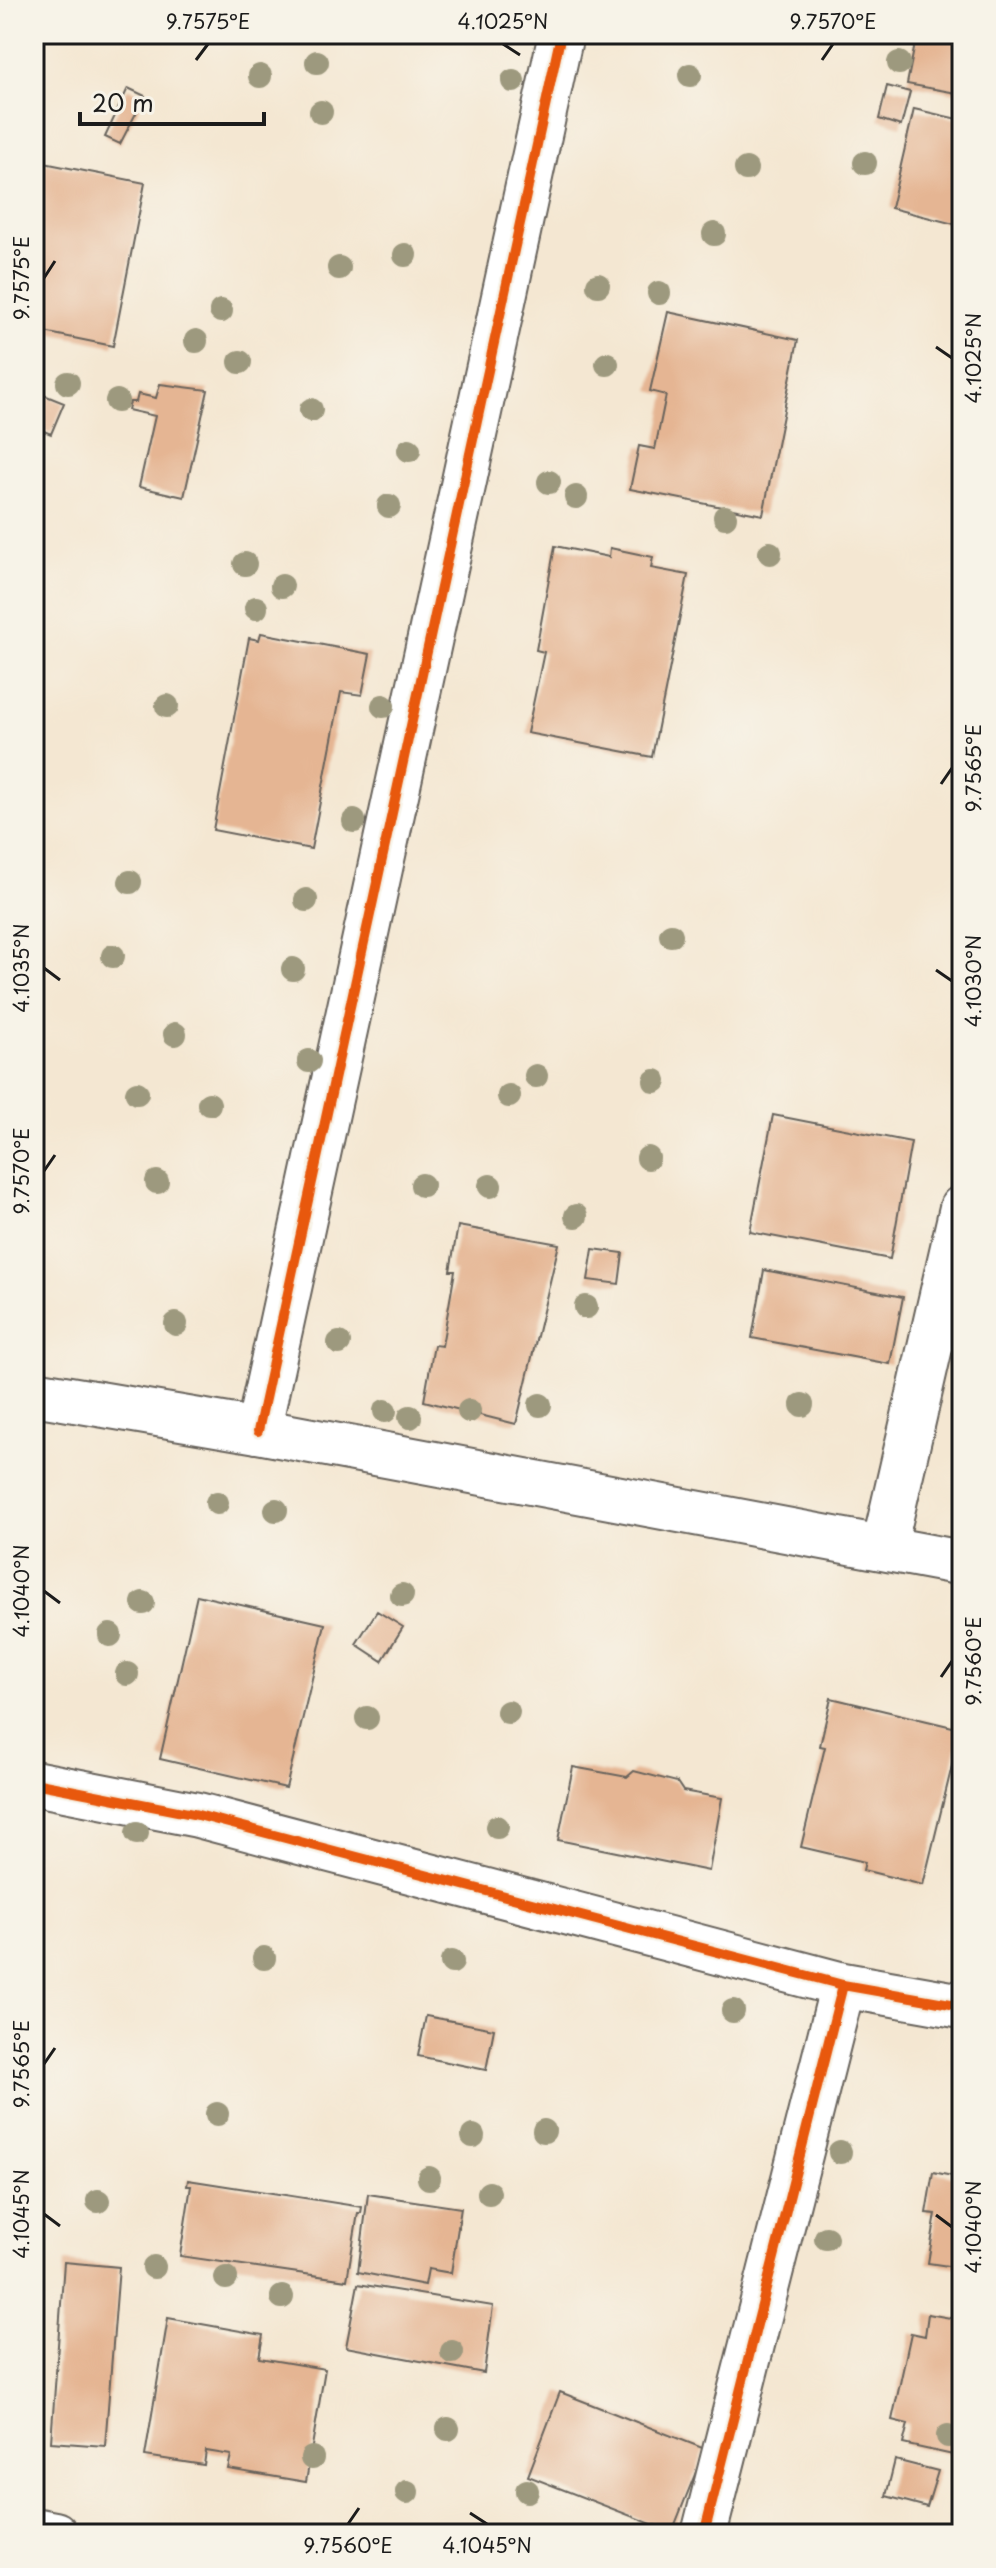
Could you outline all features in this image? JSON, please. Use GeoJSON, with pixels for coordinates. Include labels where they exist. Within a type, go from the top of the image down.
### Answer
{"type":"FeatureCollection","features":[{"type":"Feature","properties":{"kind":"street"},"geometry":{"type":"LineString","coordinates":[[258,1431],[561,34]]}},
{"type":"Feature","properties":{"kind":"street"},"geometry":{"type":"LineString","coordinates":[[884,1547],[962,1208]]}},
{"type":"Feature","properties":{"kind":"street"},"geometry":{"type":"LineString","coordinates":[[34,1393],[258,1431],[962,1563]]}},
{"type":"Feature","properties":{"kind":"street"},"geometry":{"type":"LineString","coordinates":[[34,1783],[198,1815],[843,1985],[962,2006]]}},
{"type":"Feature","properties":{"kind":"street"},"geometry":{"type":"LineString","coordinates":[[704,2534],[843,1985]]}},
{"type":"Feature","properties":{"kind":"street"},"geometry":{"type":"LineString","coordinates":[[34,2530],[55,2534]]}},
{"type":"Feature","properties":{"kind":"building"},"geometry":{"type":"Polygon","coordinates":[[[917,34],[962,34],[962,94],[907,84],[917,34]]]}},
{"type":"Feature","properties":{"kind":"building"},"geometry":{"type":"Polygon","coordinates":[[[887,86],[910,92],[901,126],[879,119],[887,86]]]}},
{"type":"Feature","properties":{"kind":"building"},"geometry":{"type":"Polygon","coordinates":[[[128,88],[145,96],[120,144],[105,137],[128,88]]]}},
{"type":"Feature","properties":{"kind":"building"},"geometry":{"type":"Polygon","coordinates":[[[914,109],[962,120],[962,226],[891,208],[914,109]]]}},
{"type":"Feature","properties":{"kind":"building"},"geometry":{"type":"Polygon","coordinates":[[[34,161],[145,183],[113,346],[34,330],[34,161]]]}},
{"type":"Feature","properties":{"kind":"building"},"geometry":{"type":"Polygon","coordinates":[[[668,312],[798,340],[763,515],[630,489],[639,446],[655,449],[666,395],[650,391],[668,312]]]}},
{"type":"Feature","properties":{"kind":"building"},"geometry":{"type":"Polygon","coordinates":[[[160,384],[208,390],[184,497],[139,487],[155,416],[128,410],[130,402],[136,402],[138,394],[156,398],[160,384]]]}},
{"type":"Feature","properties":{"kind":"building"},"geometry":{"type":"Polygon","coordinates":[[[44,395],[64,403],[51,434],[34,427],[44,395]]]}},
{"type":"Feature","properties":{"kind":"building"},"geometry":{"type":"Polygon","coordinates":[[[555,546],[609,557],[610,548],[653,557],[651,568],[688,575],[652,757],[527,733],[544,652],[536,650],[555,546]]]}},
{"type":"Feature","properties":{"kind":"building"},"geometry":{"type":"Polygon","coordinates":[[[261,633],[370,654],[362,695],[341,692],[311,849],[213,830],[249,638],[259,640],[261,633]]]}},
{"type":"Feature","properties":{"kind":"building"},"geometry":{"type":"Polygon","coordinates":[[[773,1115],[911,1142],[890,1259],[750,1232],[773,1115]]]}},
{"type":"Feature","properties":{"kind":"building"},"geometry":{"type":"Polygon","coordinates":[[[458,1226],[559,1244],[516,1424],[424,1401],[434,1345],[442,1346],[455,1271],[450,1271],[458,1226]]]}},
{"type":"Feature","properties":{"kind":"building"},"geometry":{"type":"Polygon","coordinates":[[[593,1249],[623,1253],[619,1284],[588,1280],[593,1249]]]}},
{"type":"Feature","properties":{"kind":"building"},"geometry":{"type":"Polygon","coordinates":[[[764,1270],[903,1297],[890,1364],[752,1338],[764,1270]]]}},
{"type":"Feature","properties":{"kind":"building"},"geometry":{"type":"Polygon","coordinates":[[[197,1595],[325,1624],[286,1788],[160,1759],[197,1595]]]}},
{"type":"Feature","properties":{"kind":"building"},"geometry":{"type":"Polygon","coordinates":[[[377,1611],[403,1627],[382,1661],[356,1644],[377,1611]]]}},
{"type":"Feature","properties":{"kind":"building"},"geometry":{"type":"Polygon","coordinates":[[[831,1698],[961,1729],[923,1885],[863,1870],[865,1862],[801,1847],[825,1747],[820,1746],[831,1698]]]}},
{"type":"Feature","properties":{"kind":"building"},"geometry":{"type":"Polygon","coordinates":[[[573,1767],[627,1777],[634,1771],[677,1782],[683,1791],[722,1798],[709,1871],[558,1840],[573,1767]]]}},
{"type":"Feature","properties":{"kind":"building"},"geometry":{"type":"Polygon","coordinates":[[[426,2016],[494,2029],[486,2070],[418,2056],[426,2016]]]}},
{"type":"Feature","properties":{"kind":"building"},"geometry":{"type":"Polygon","coordinates":[[[962,2168],[962,2268],[928,2263],[936,2214],[926,2213],[933,2172],[952,2176],[962,2168]]]}},
{"type":"Feature","properties":{"kind":"building"},"geometry":{"type":"Polygon","coordinates":[[[188,2180],[362,2207],[361,2213],[358,2213],[347,2280],[180,2256],[191,2186],[187,2186],[188,2180]]]}},
{"type":"Feature","properties":{"kind":"building"},"geometry":{"type":"Polygon","coordinates":[[[368,2194],[461,2208],[451,2273],[428,2269],[425,2285],[358,2272],[368,2194]]]}},
{"type":"Feature","properties":{"kind":"building"},"geometry":{"type":"Polygon","coordinates":[[[64,2262],[119,2267],[105,2446],[51,2442],[64,2262]]]}},
{"type":"Feature","properties":{"kind":"building"},"geometry":{"type":"Polygon","coordinates":[[[358,2284],[493,2306],[484,2373],[346,2347],[358,2284]]]}},
{"type":"Feature","properties":{"kind":"building"},"geometry":{"type":"Polygon","coordinates":[[[928,2314],[962,2320],[962,2457],[903,2444],[908,2424],[892,2420],[911,2333],[925,2336],[928,2314]]]}},
{"type":"Feature","properties":{"kind":"building"},"geometry":{"type":"Polygon","coordinates":[[[168,2318],[263,2335],[259,2358],[325,2369],[306,2482],[228,2469],[231,2455],[206,2451],[204,2465],[145,2456],[168,2318]]]}},
{"type":"Feature","properties":{"kind":"building"},"geometry":{"type":"Polygon","coordinates":[[[560,2392],[705,2449],[672,2532],[528,2476],[560,2392]]]}},
{"type":"Feature","properties":{"kind":"building"},"geometry":{"type":"Polygon","coordinates":[[[895,2460],[938,2471],[927,2507],[886,2496],[895,2460]]]}},
{"type":"Feature","properties":{"kind":"cycle path"},"geometry":{"type":"LineString","coordinates":[[258,1431],[561,34]]}},
{"type":"Feature","properties":{"kind":"cycle path"},"geometry":{"type":"LineString","coordinates":[[34,1783],[198,1815],[843,1985],[962,2006]]}},
{"type":"Feature","properties":{"kind":"cycle path"},"geometry":{"type":"LineString","coordinates":[[704,2534],[843,1985]]}}]}
